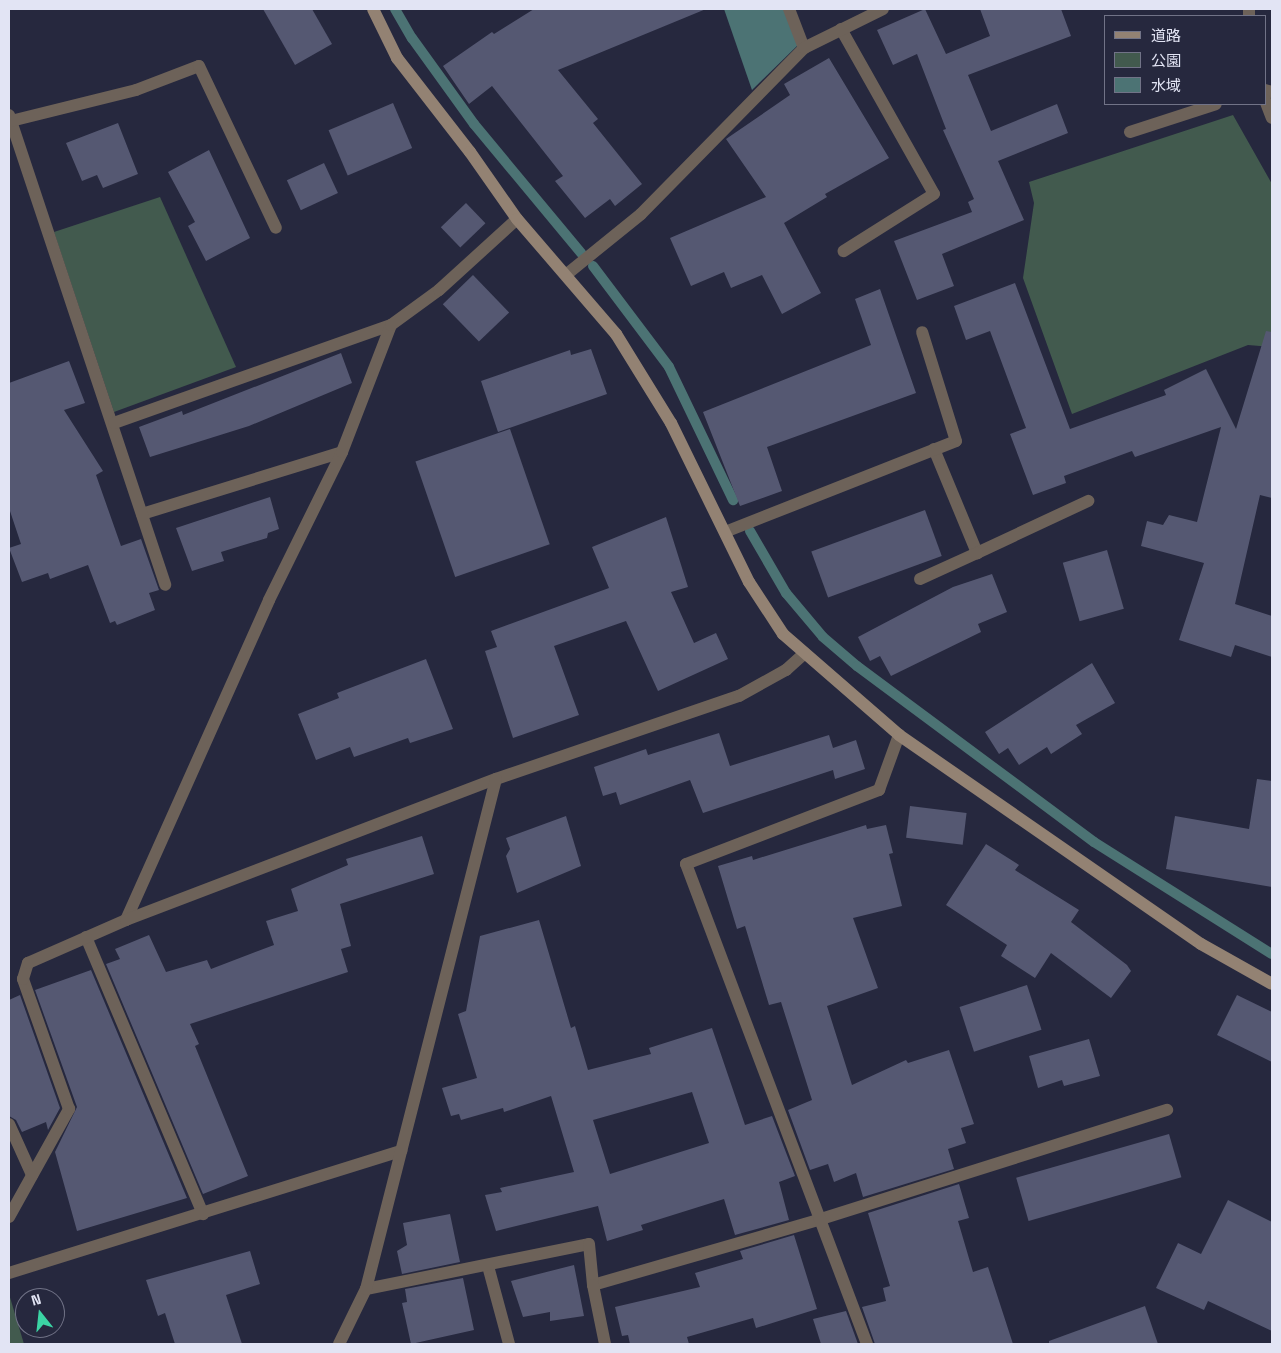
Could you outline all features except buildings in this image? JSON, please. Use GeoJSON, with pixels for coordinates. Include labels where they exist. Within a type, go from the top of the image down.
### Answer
{"type":"FeatureCollection","features":[{"type":"Feature","properties":{"kind":"street"},"geometry":{"type":"LineString","coordinates":[[373,9],[397,58],[470,152],[517,219],[567,274],[616,334],[672,423],[749,582],[784,634],[899,735],[1201,944],[1272,984]]}},
{"type":"Feature","properties":{"kind":"street"},"geometry":{"type":"LineString","coordinates":[[789,9],[804,48]]}},
{"type":"Feature","properties":{"kind":"street"},"geometry":{"type":"LineString","coordinates":[[567,274],[641,214],[804,48],[883,9]]}},
{"type":"Feature","properties":{"kind":"street"},"geometry":{"type":"LineString","coordinates":[[841,29],[934,194],[844,251]]}},
{"type":"Feature","properties":{"kind":"street"},"geometry":{"type":"LineString","coordinates":[[165,584],[114,423],[10,118],[136,90],[199,66],[276,228]]}},
{"type":"Feature","properties":{"kind":"street"},"geometry":{"type":"LineString","coordinates":[[1266,103],[1272,118]]}},
{"type":"Feature","properties":{"kind":"street"},"geometry":{"type":"LineString","coordinates":[[1130,132],[1213,105]]}},
{"type":"Feature","properties":{"kind":"street"},"geometry":{"type":"LineString","coordinates":[[114,423],[391,325],[439,290],[517,219]]}},
{"type":"Feature","properties":{"kind":"street"},"geometry":{"type":"LineString","coordinates":[[126,920],[269,600],[342,452],[391,325]]}},
{"type":"Feature","properties":{"kind":"street"},"geometry":{"type":"LineString","coordinates":[[725,532],[956,441],[922,332]]}},
{"type":"Feature","properties":{"kind":"street"},"geometry":{"type":"LineString","coordinates":[[934,449],[977,553]]}},
{"type":"Feature","properties":{"kind":"street"},"geometry":{"type":"LineString","coordinates":[[142,514],[342,452]]}},
{"type":"Feature","properties":{"kind":"street"},"geometry":{"type":"LineString","coordinates":[[920,579],[1088,501]]}},
{"type":"Feature","properties":{"kind":"street"},"geometry":{"type":"LineString","coordinates":[[9,1217],[69,1108],[23,979],[28,963],[126,920],[496,779],[739,696],[786,670],[805,653]]}},
{"type":"Feature","properties":{"kind":"street"},"geometry":{"type":"LineString","coordinates":[[867,1344],[686,864],[879,790],[899,735]]}},
{"type":"Feature","properties":{"kind":"street"},"geometry":{"type":"LineString","coordinates":[[339,1344],[366,1289],[496,779]]}},
{"type":"Feature","properties":{"kind":"street"},"geometry":{"type":"LineString","coordinates":[[86,938],[203,1214]]}},
{"type":"Feature","properties":{"kind":"street"},"geometry":{"type":"LineString","coordinates":[[593,1285],[821,1219],[1167,1110]]}},
{"type":"Feature","properties":{"kind":"street"},"geometry":{"type":"LineString","coordinates":[[9,1124],[32,1175]]}},
{"type":"Feature","properties":{"kind":"street"},"geometry":{"type":"LineString","coordinates":[[9,1273],[401,1151]]}},
{"type":"Feature","properties":{"kind":"street"},"geometry":{"type":"LineString","coordinates":[[366,1289],[590,1244],[593,1285],[605,1344]]}},
{"type":"Feature","properties":{"kind":"street"},"geometry":{"type":"LineString","coordinates":[[488,1266],[509,1344]]}},
{"type":"Feature","properties":{"kind":"green space"},"geometry":{"type":"Polygon","coordinates":[[[1233,115],[1272,184],[1272,347],[1248,345],[1072,414],[1023,278],[1034,203],[1029,182],[1233,115]]]}},
{"type":"Feature","properties":{"kind":"green space"},"geometry":{"type":"Polygon","coordinates":[[[160,197],[236,367],[114,412],[54,232],[160,197]]]}},
{"type":"Feature","properties":{"kind":"green space"},"geometry":{"type":"Polygon","coordinates":[[[9,1294],[15,1314],[15,1338],[22,1338],[24,1344],[9,1344],[9,1294]]]}},
{"type":"Feature","properties":{"kind":"water"},"geometry":{"type":"Polygon","coordinates":[[[724,9],[785,9],[798,45],[752,90],[724,9]]]}},
{"type":"Feature","properties":{"kind":"waterway"},"geometry":{"type":"LineString","coordinates":[[395,9],[412,38],[474,124],[581,253]]}},
{"type":"Feature","properties":{"kind":"waterway"},"geometry":{"type":"LineString","coordinates":[[593,266],[669,367],[733,500]]}},
{"type":"Feature","properties":{"kind":"waterway"},"geometry":{"type":"LineString","coordinates":[[750,531],[786,593],[823,637],[857,666],[1094,842],[1272,954]]}}]}
